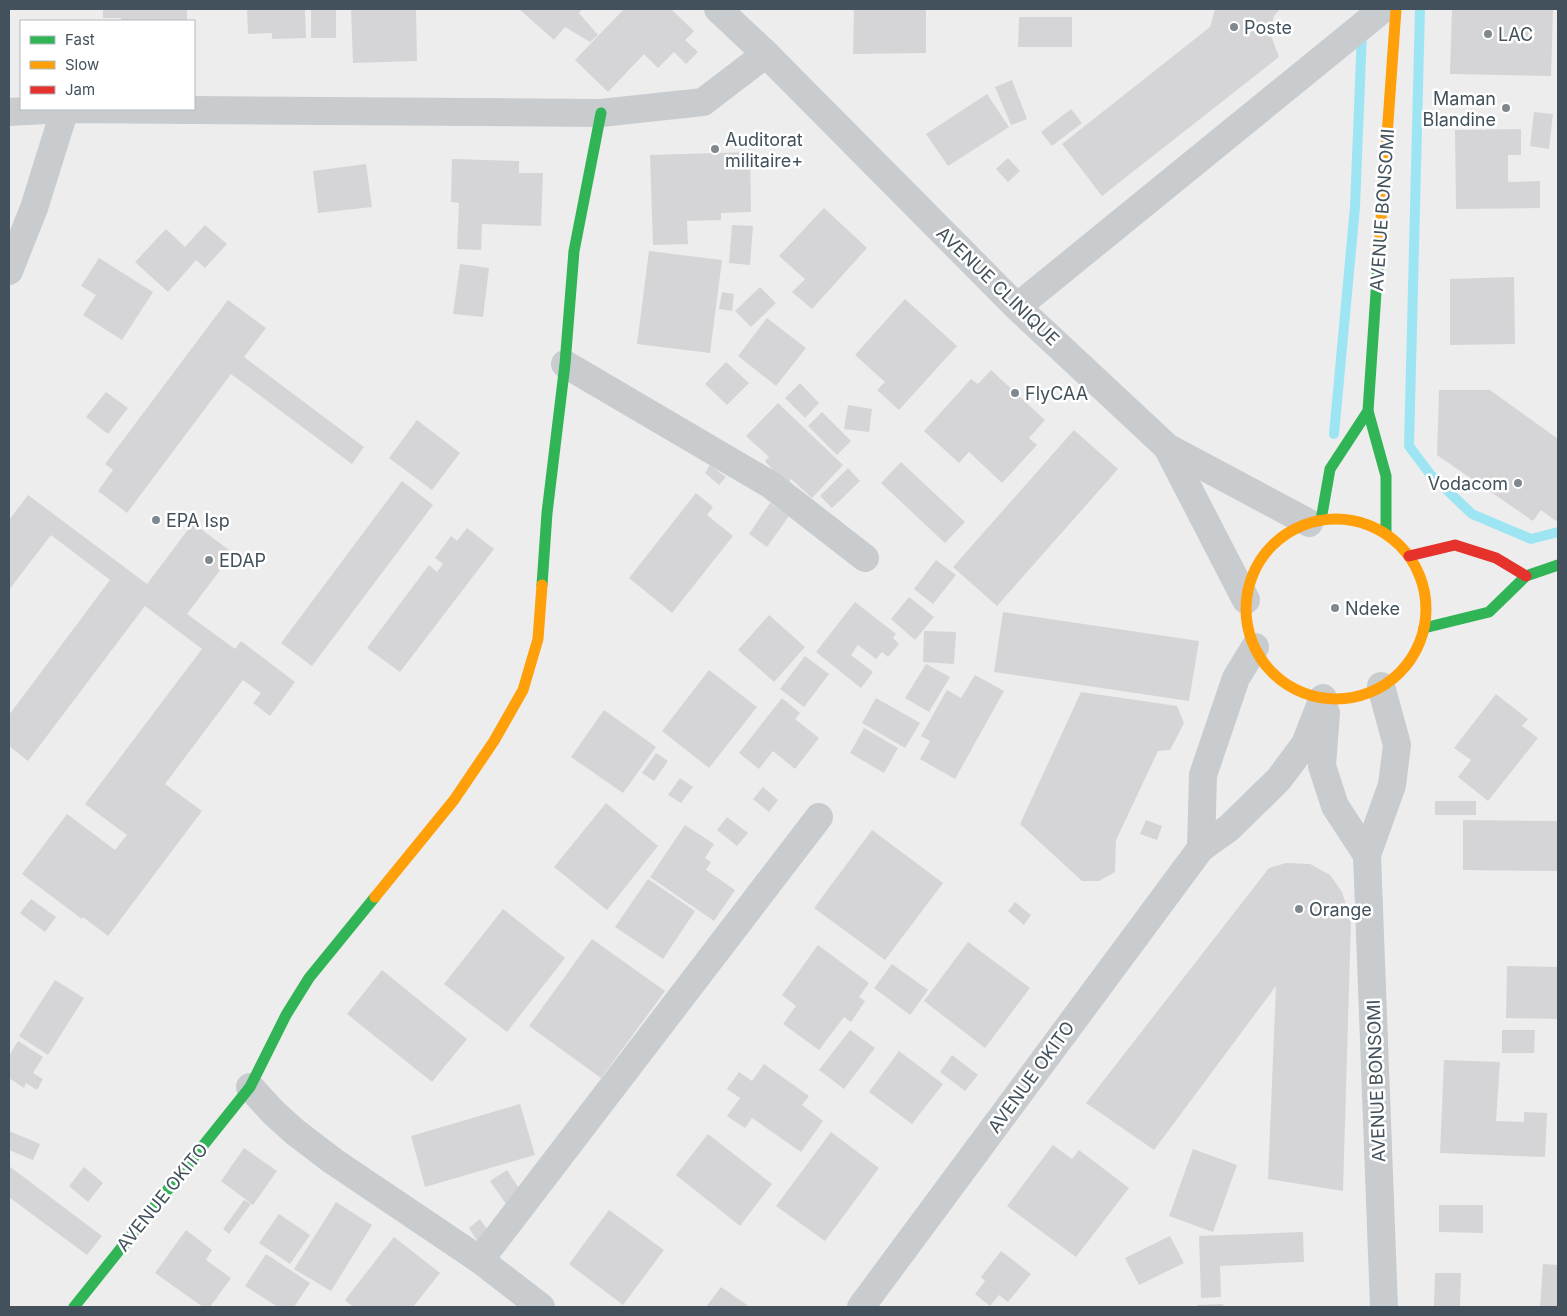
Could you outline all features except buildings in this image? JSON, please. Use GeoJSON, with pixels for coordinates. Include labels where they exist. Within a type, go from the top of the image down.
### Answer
{"type":"FeatureCollection","features":[{"type":"Feature","properties":{"kind":"street","name":"AVENUE CLINIQUE"},"geometry":{"type":"LineString","coordinates":[[718,9],[766,54],[1017,307],[1167,447],[1315,521]]}},
{"type":"Feature","properties":{"kind":"street"},"geometry":{"type":"LineString","coordinates":[[1017,307],[1383,9]]}},
{"type":"Feature","properties":{"kind":"street","name":"AVENUE BONSOMI"},"geometry":{"type":"LineString","coordinates":[[1386,533],[1386,476],[1368,411],[1396,9]]}},
{"type":"Feature","properties":{"kind":"street"},"geometry":{"type":"LineString","coordinates":[[195,110],[601,113],[703,102],[766,54]]}},
{"type":"Feature","properties":{"kind":"street"},"geometry":{"type":"LineString","coordinates":[[9,112],[46,110]]}},
{"type":"Feature","properties":{"kind":"street"},"geometry":{"type":"LineString","coordinates":[[9,271],[34,208],[65,110]]}},
{"type":"Feature","properties":{"kind":"street","name":"AVENUE OKITO"},"geometry":{"type":"LineString","coordinates":[[74,1307],[250,1087],[286,1015],[308,978],[454,800],[494,741],[523,690],[538,639],[547,513],[565,364],[574,251],[601,113]]}},
{"type":"Feature","properties":{"kind":"street"},"geometry":{"type":"LineString","coordinates":[[565,364],[771,485],[865,558]]}},
{"type":"Feature","properties":{"kind":"street","name":"AVENUE BONSOMI"},"geometry":{"type":"LineString","coordinates":[[1315,521],[1330,469],[1368,411]]}},
{"type":"Feature","properties":{"kind":"street"},"geometry":{"type":"LineString","coordinates":[[1167,447],[1246,600]]}},
{"type":"Feature","properties":{"kind":"street"},"geometry":{"type":"LineString","coordinates":[[1344,519],[1366,523],[1386,533],[1409,556],[1421,578],[1426,603],[1424,628],[1415,651],[1400,671],[1381,686],[1364,694],[1346,698],[1325,698],[1295,689],[1271,671],[1255,647],[1249,632],[1246,600],[1253,575],[1266,552],[1286,534],[1315,521],[1344,519]]}},
{"type":"Feature","properties":{"kind":"street"},"geometry":{"type":"LineString","coordinates":[[1409,556],[1455,545],[1496,558],[1526,576]]}},
{"type":"Feature","properties":{"kind":"street"},"geometry":{"type":"LineString","coordinates":[[1424,628],[1489,612],[1526,576],[1558,565]]}},
{"type":"Feature","properties":{"kind":"street"},"geometry":{"type":"LineString","coordinates":[[1201,848],[1203,775],[1236,678],[1255,647]]}},
{"type":"Feature","properties":{"kind":"street","name":"AVENUE BONSOMI"},"geometry":{"type":"LineString","coordinates":[[1381,686],[1397,745],[1392,786],[1367,855],[1384,1307]]}},
{"type":"Feature","properties":{"kind":"street"},"geometry":{"type":"LineString","coordinates":[[1325,698],[1322,766],[1335,806],[1367,855]]}},
{"type":"Feature","properties":{"kind":"street","name":"AVENUE OKITO"},"geometry":{"type":"LineString","coordinates":[[861,1307],[1201,848],[1229,828],[1280,779],[1305,744],[1325,698]]}},
{"type":"Feature","properties":{"kind":"street"},"geometry":{"type":"LineString","coordinates":[[480,1260],[819,817]]}},
{"type":"Feature","properties":{"kind":"street"},"geometry":{"type":"LineString","coordinates":[[250,1087],[295,1132],[333,1161],[480,1260],[541,1307]]}},
{"type":"Feature","properties":{"kind":"waterway"},"geometry":{"type":"LineString","coordinates":[[1420,9],[1409,446],[1430,474],[1472,514],[1531,539],[1558,532]]}},
{"type":"Feature","properties":{"kind":"waterway"},"geometry":{"type":"LineString","coordinates":[[1334,434],[1355,207],[1362,32]]}},
{"type":"Feature","properties":{"kind":"traffic: fast"},"geometry":{"type":"LineString","coordinates":[[542,585],[547,513],[565,364],[574,251],[601,113]]}},
{"type":"Feature","properties":{"kind":"traffic: fast"},"geometry":{"type":"LineString","coordinates":[[1378,263],[1368,411],[1386,476],[1386,533]]}},
{"type":"Feature","properties":{"kind":"traffic: fast"},"geometry":{"type":"LineString","coordinates":[[1321,520],[1330,469],[1368,411]]}},
{"type":"Feature","properties":{"kind":"traffic: fast"},"geometry":{"type":"LineString","coordinates":[[1424,628],[1489,612],[1526,576],[1558,565]]}},
{"type":"Feature","properties":{"kind":"traffic: fast"},"geometry":{"type":"LineString","coordinates":[[74,1307],[250,1087],[286,1015],[309,978],[375,897]]}},
{"type":"Feature","properties":{"kind":"traffic: slow"},"geometry":{"type":"LineString","coordinates":[[1378,263],[1396,9]]}},
{"type":"Feature","properties":{"kind":"traffic: slow"},"geometry":{"type":"LineString","coordinates":[[1336,519],[1370,526],[1393,540],[1405,552],[1415,567],[1422,583],[1426,609],[1419,643],[1405,666],[1393,678],[1378,688],[1362,695],[1336,699],[1302,692],[1279,678],[1267,666],[1257,651],[1250,635],[1246,609],[1253,575],[1267,552],[1279,540],[1294,530],[1310,523],[1336,519]]}},
{"type":"Feature","properties":{"kind":"traffic: slow"},"geometry":{"type":"LineString","coordinates":[[375,897],[454,800],[494,741],[523,690],[538,639],[542,585]]}},
{"type":"Feature","properties":{"kind":"traffic: jam"},"geometry":{"type":"LineString","coordinates":[[1409,556],[1455,545],[1496,558],[1526,576]]}},
{"type":"Feature","properties":{"kind":"place","name":"Poste"},"geometry":{"type":"Point","coordinates":[1234,27]}},
{"type":"Feature","properties":{"kind":"place","name":"LAC"},"geometry":{"type":"Point","coordinates":[1488,34]}},
{"type":"Feature","properties":{"kind":"place","name":"Maman Blandine"},"geometry":{"type":"Point","coordinates":[1506,108]}},
{"type":"Feature","properties":{"kind":"place","name":"Auditorat militaire+"},"geometry":{"type":"Point","coordinates":[715,149]}},
{"type":"Feature","properties":{"kind":"place","name":"FlyCAA"},"geometry":{"type":"Point","coordinates":[1015,393]}},
{"type":"Feature","properties":{"kind":"place","name":"Vodacom"},"geometry":{"type":"Point","coordinates":[1518,483]}},
{"type":"Feature","properties":{"kind":"place","name":"EPA Isp"},"geometry":{"type":"Point","coordinates":[156,520]}},
{"type":"Feature","properties":{"kind":"place","name":"EDAP"},"geometry":{"type":"Point","coordinates":[209,560]}},
{"type":"Feature","properties":{"kind":"place","name":"Ndeke"},"geometry":{"type":"Point","coordinates":[1335,608]}},
{"type":"Feature","properties":{"kind":"place","name":"Orange"},"geometry":{"type":"Point","coordinates":[1299,909]}}]}
